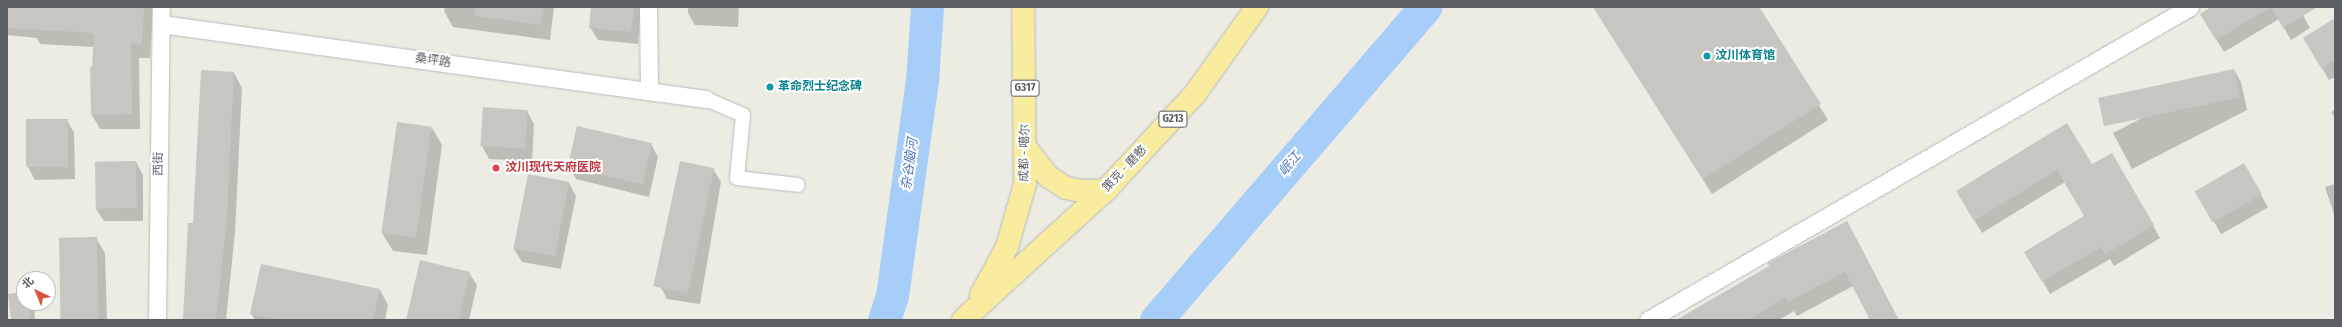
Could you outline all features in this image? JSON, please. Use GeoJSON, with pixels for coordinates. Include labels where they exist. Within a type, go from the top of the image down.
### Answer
{"type":"FeatureCollection","features":[{"type":"Feature","properties":{"kind":"highway","name":"成都 - 噶尔"},"geometry":{"type":"LineString","coordinates":[[967,316],[1007,247],[1026,184],[1023,7]]}},
{"type":"Feature","properties":{"kind":"highway","name":"策克 - 磨憨"},"geometry":{"type":"LineString","coordinates":[[967,316],[1106,190],[1195,94],[1257,7]]}},
{"type":"Feature","properties":{"kind":"highway"},"geometry":{"type":"LineString","coordinates":[[1026,159],[1066,188],[1082,192],[1106,190]]}},
{"type":"Feature","properties":{"kind":"street","name":"西街"},"geometry":{"type":"LineString","coordinates":[[157,320],[161,7]]}},
{"type":"Feature","properties":{"kind":"street"},"geometry":{"type":"LineString","coordinates":[[648,7],[649,91]]}},
{"type":"Feature","properties":{"kind":"street"},"geometry":{"type":"LineString","coordinates":[[1648,320],[2190,7]]}},
{"type":"Feature","properties":{"kind":"street","name":"桑坪路"},"geometry":{"type":"LineString","coordinates":[[161,24],[706,99]]}},
{"type":"Feature","properties":{"kind":"street"},"geometry":{"type":"LineString","coordinates":[[706,99],[743,115],[737,178],[798,185]]}},
{"type":"Feature","properties":{"kind":"building"},"geometry":{"type":"Polygon","coordinates":[[[7,7],[144,7],[142,44],[131,43],[132,114],[91,115],[90,67],[92,67],[94,33],[7,28],[7,7]]]}},
{"type":"Feature","properties":{"kind":"building"},"geometry":{"type":"Polygon","coordinates":[[[476,7],[544,7],[541,25],[475,16],[476,7]]]}},
{"type":"Feature","properties":{"kind":"building"},"geometry":{"type":"Polygon","coordinates":[[[591,7],[634,7],[631,32],[589,28],[591,7]]]}},
{"type":"Feature","properties":{"kind":"building","name":"汶川体育馆"},"geometry":{"type":"Polygon","coordinates":[[[1593,7],[1759,7],[1821,104],[1703,179],[1593,7]]]}},
{"type":"Feature","properties":{"kind":"building"},"geometry":{"type":"Polygon","coordinates":[[[2211,7],[2271,7],[2216,40],[2200,14],[2211,7]]]}},
{"type":"Feature","properties":{"kind":"building"},"geometry":{"type":"Polygon","coordinates":[[[2271,7],[2317,7],[2283,28],[2271,7]]]}},
{"type":"Feature","properties":{"kind":"building"},"geometry":{"type":"Polygon","coordinates":[[[2335,18],[2335,60],[2321,68],[2303,38],[2335,18]]]}},
{"type":"Feature","properties":{"kind":"building"},"geometry":{"type":"Polygon","coordinates":[[[2234,69],[2240,97],[2104,126],[2098,98],[2234,69]]]}},
{"type":"Feature","properties":{"kind":"building"},"geometry":{"type":"Polygon","coordinates":[[[201,70],[234,72],[227,217],[216,320],[183,320],[188,223],[193,223],[201,70]]]}},
{"type":"Feature","properties":{"kind":"building"},"geometry":{"type":"Polygon","coordinates":[[[483,107],[528,110],[525,149],[480,146],[483,107]]]}},
{"type":"Feature","properties":{"kind":"building"},"geometry":{"type":"Polygon","coordinates":[[[26,119],[68,119],[68,167],[26,167],[26,119]]]}},
{"type":"Feature","properties":{"kind":"building"},"geometry":{"type":"Polygon","coordinates":[[[397,122],[432,127],[416,238],[381,233],[397,122]]]}},
{"type":"Feature","properties":{"kind":"building"},"geometry":{"type":"Polygon","coordinates":[[[2067,123],[2092,164],[2112,153],[2154,225],[2106,254],[2101,247],[2042,282],[2024,252],[2084,216],[2057,170],[1974,221],[1956,191],[2067,123]]]}},
{"type":"Feature","properties":{"kind":"building"},"geometry":{"type":"Polygon","coordinates":[[[577,126],[652,143],[643,184],[568,167],[577,126]]]}},
{"type":"Feature","properties":{"kind":"building"},"geometry":{"type":"Polygon","coordinates":[[[136,161],[137,208],[96,209],[95,162],[136,161]]]}},
{"type":"Feature","properties":{"kind":"building"},"geometry":{"type":"Polygon","coordinates":[[[680,161],[714,168],[688,293],[653,286],[680,161]]]}},
{"type":"Feature","properties":{"kind":"building"},"geometry":{"type":"Polygon","coordinates":[[[2244,163],[2262,194],[2213,223],[2195,192],[2244,163]]]}},
{"type":"Feature","properties":{"kind":"building"},"geometry":{"type":"Polygon","coordinates":[[[528,174],[569,182],[555,257],[513,249],[528,174]]]}},
{"type":"Feature","properties":{"kind":"building"},"geometry":{"type":"Polygon","coordinates":[[[1847,221],[1899,320],[1870,320],[1845,272],[1788,302],[1786,297],[1748,320],[1676,320],[1769,266],[1768,263],[1847,221]]]}},
{"type":"Feature","properties":{"kind":"building"},"geometry":{"type":"Polygon","coordinates":[[[97,237],[98,320],[60,320],[59,238],[97,237]]]}},
{"type":"Feature","properties":{"kind":"building"},"geometry":{"type":"Polygon","coordinates":[[[420,260],[470,272],[459,320],[406,320],[420,260]]]}},
{"type":"Feature","properties":{"kind":"building"},"geometry":{"type":"Polygon","coordinates":[[[261,264],[380,289],[373,320],[279,320],[250,314],[261,264]]]}},
{"type":"Feature","properties":{"kind":"building"},"geometry":{"type":"Polygon","coordinates":[[[16,293],[16,311],[29,311],[30,320],[11,320],[8,294],[16,293]]]}},
{"type":"Feature","properties":{"kind":"waterway","name":"杂谷脑河"},"geometry":{"type":"LineString","coordinates":[[884,320],[892,296],[922,81],[927,7]]}},
{"type":"Feature","properties":{"kind":"waterway","name":"岷江"},"geometry":{"type":"LineString","coordinates":[[1156,320],[1425,7]]}},
{"type":"Feature","properties":{"kind":"place","name":"汶川体育馆"},"geometry":{"type":"Point","coordinates":[1707,56]}},
{"type":"Feature","properties":{"kind":"place","name":"革命烈士纪念碑"},"geometry":{"type":"Point","coordinates":[770,87]}},
{"type":"Feature","properties":{"kind":"place","name":"汶川现代天府医院"},"geometry":{"type":"Point","coordinates":[496,168]}}]}
